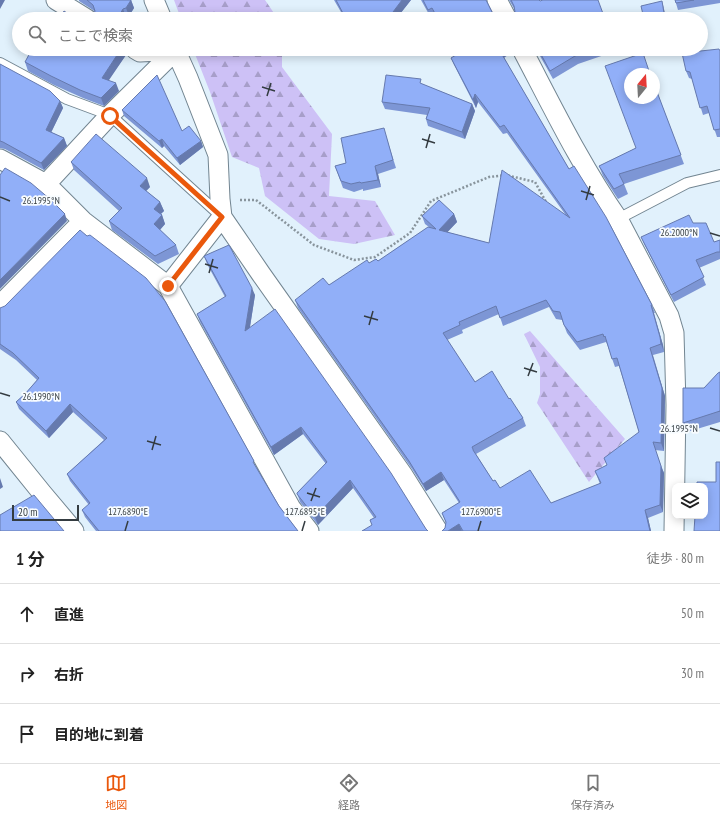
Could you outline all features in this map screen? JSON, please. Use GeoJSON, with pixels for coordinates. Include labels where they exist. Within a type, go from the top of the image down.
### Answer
{"type":"FeatureCollection","features":[{"type":"Feature","properties":{"kind":"street"},"geometry":{"type":"LineString","coordinates":[[56,0],[75,12]]}},
{"type":"Feature","properties":{"kind":"street"},"geometry":{"type":"LineString","coordinates":[[154,0],[159,12]]}},
{"type":"Feature","properties":{"kind":"street"},"geometry":{"type":"LineString","coordinates":[[496,0],[502,12]]}},
{"type":"Feature","properties":{"kind":"street"},"geometry":{"type":"LineString","coordinates":[[46,184],[168,56]]}},
{"type":"Feature","properties":{"kind":"street"},"geometry":{"type":"LineString","coordinates":[[178,56],[218,155],[221,208],[261,274],[403,475],[438,531]]}},
{"type":"Feature","properties":{"kind":"street"},"geometry":{"type":"LineString","coordinates":[[526,56],[576,152],[618,219],[669,316],[674,333],[676,405],[674,531]]}},
{"type":"Feature","properties":{"kind":"street"},"geometry":{"type":"LineString","coordinates":[[0,159],[46,184],[83,221],[168,286],[291,508],[309,531]]}},
{"type":"Feature","properties":{"kind":"street"},"geometry":{"type":"LineString","coordinates":[[168,286],[221,208]]}},
{"type":"Feature","properties":{"kind":"street"},"geometry":{"type":"LineString","coordinates":[[0,305],[83,221]]}},
{"type":"Feature","properties":{"kind":"street"},"geometry":{"type":"LineString","coordinates":[[0,442],[74,531]]}},
{"type":"Feature","properties":{"kind":"lane"},"geometry":{"type":"LineString","coordinates":[[0,63],[67,99],[110,116],[221,208]]}},
{"type":"Feature","properties":{"kind":"lane"},"geometry":{"type":"LineString","coordinates":[[618,219],[687,183],[720,176]]}},
{"type":"Feature","properties":{"kind":"path"},"geometry":{"type":"LineString","coordinates":[[221,208],[256,200],[314,245],[354,260],[375,257],[410,233],[431,201],[489,177],[506,175],[535,182],[546,202]]}},
{"type":"Feature","properties":{"kind":"green space"},"geometry":{"type":"Polygon","coordinates":[[[174,0],[265,0],[273,12],[178,12],[174,0]]]}},
{"type":"Feature","properties":{"kind":"green space"},"geometry":{"type":"Polygon","coordinates":[[[196,56],[282,56],[282,67],[332,134],[329,196],[375,201],[395,235],[354,244],[319,239],[265,196],[259,168],[232,157],[210,92],[196,56]]]}},
{"type":"Feature","properties":{"kind":"green space"},"geometry":{"type":"Polygon","coordinates":[[[530,331],[625,439],[589,482],[537,403],[540,394],[540,367],[524,334],[530,331]]]}},
{"type":"Feature","properties":{"kind":"building"},"geometry":{"type":"Polygon","coordinates":[[[87,0],[131,0],[121,12],[95,12],[93,5],[87,0]]]}},
{"type":"Feature","properties":{"kind":"building"},"geometry":{"type":"Polygon","coordinates":[[[336,0],[402,0],[393,12],[342,12],[336,0]]]}},
{"type":"Feature","properties":{"kind":"building"},"geometry":{"type":"Polygon","coordinates":[[[423,0],[486,0],[492,12],[434,12],[432,8],[428,10],[423,0]]]}},
{"type":"Feature","properties":{"kind":"building"},"geometry":{"type":"Polygon","coordinates":[[[511,0],[598,0],[602,12],[515,12],[511,0]]]}},
{"type":"Feature","properties":{"kind":"building"},"geometry":{"type":"Polygon","coordinates":[[[675,0],[694,0],[676,3],[675,0]]]}},
{"type":"Feature","properties":{"kind":"building"},"geometry":{"type":"Polygon","coordinates":[[[662,1],[664,12],[642,12],[641,6],[662,1]]]}},
{"type":"Feature","properties":{"kind":"building"},"geometry":{"type":"Polygon","coordinates":[[[719,49],[720,51],[720,129],[714,130],[707,106],[700,108],[690,72],[686,71],[683,56],[708,56],[708,50],[719,49]]]}},
{"type":"Feature","properties":{"kind":"building"},"geometry":{"type":"Polygon","coordinates":[[[28,56],[116,56],[102,78],[116,83],[101,98],[80,90],[25,62],[28,56]]]}},
{"type":"Feature","properties":{"kind":"building"},"geometry":{"type":"Polygon","coordinates":[[[454,56],[503,56],[569,169],[574,166],[606,217],[652,305],[661,344],[650,348],[662,388],[661,443],[653,442],[661,466],[660,505],[645,510],[650,531],[463,531],[459,524],[448,531],[442,531],[445,528],[446,522],[442,513],[460,502],[441,472],[423,484],[409,461],[295,300],[323,278],[329,285],[367,260],[369,263],[376,259],[378,261],[428,227],[436,229],[422,216],[439,200],[454,214],[439,230],[489,243],[502,170],[570,218],[504,125],[500,127],[475,94],[473,100],[451,58],[454,56]],[[546,300],[500,318],[496,306],[459,322],[460,325],[443,333],[475,382],[492,371],[509,399],[510,398],[523,418],[472,447],[473,450],[493,481],[495,480],[500,488],[530,470],[551,503],[601,483],[595,471],[607,465],[604,458],[639,432],[617,358],[612,359],[605,336],[604,337],[603,334],[577,342],[564,325],[560,312],[553,311],[546,300]]]}},
{"type":"Feature","properties":{"kind":"building"},"geometry":{"type":"Polygon","coordinates":[[[542,56],[575,56],[550,71],[542,56]]]}},
{"type":"Feature","properties":{"kind":"building"},"geometry":{"type":"Polygon","coordinates":[[[634,56],[644,56],[648,68],[624,68],[624,104],[660,104],[660,100],[681,155],[619,174],[624,184],[614,189],[599,166],[636,148],[605,66],[634,56]]]}},
{"type":"Feature","properties":{"kind":"building"},"geometry":{"type":"Polygon","coordinates":[[[0,64],[50,91],[60,101],[46,130],[64,138],[41,163],[0,141],[0,64]]]}},
{"type":"Feature","properties":{"kind":"building"},"geometry":{"type":"Polygon","coordinates":[[[157,75],[182,131],[189,126],[201,141],[177,158],[162,139],[159,141],[122,110],[157,75]]]}},
{"type":"Feature","properties":{"kind":"building"},"geometry":{"type":"Polygon","coordinates":[[[386,75],[421,79],[420,83],[472,104],[462,132],[426,119],[430,108],[382,102],[386,75]]]}},
{"type":"Feature","properties":{"kind":"building"},"geometry":{"type":"Polygon","coordinates":[[[384,128],[393,160],[375,166],[378,180],[351,184],[341,181],[335,166],[346,163],[341,138],[384,128]]]}},
{"type":"Feature","properties":{"kind":"building"},"geometry":{"type":"Polygon","coordinates":[[[96,134],[147,178],[140,186],[160,202],[154,209],[162,215],[154,224],[176,245],[155,256],[109,221],[122,208],[71,162],[96,134]]]}},
{"type":"Feature","properties":{"kind":"building"},"geometry":{"type":"Polygon","coordinates":[[[5,168],[31,183],[65,214],[0,280],[0,175],[5,168]]]}},
{"type":"Feature","properties":{"kind":"building"},"geometry":{"type":"Polygon","coordinates":[[[689,215],[693,223],[706,223],[714,242],[720,240],[720,252],[696,260],[704,277],[671,295],[641,237],[689,215]]]}},
{"type":"Feature","properties":{"kind":"building"},"geometry":{"type":"Polygon","coordinates":[[[80,230],[87,236],[90,235],[146,278],[165,301],[254,461],[253,462],[279,506],[298,531],[99,531],[82,510],[90,503],[67,474],[107,438],[70,404],[46,431],[16,402],[39,378],[13,353],[0,344],[0,308],[5,306],[80,230]]]}},
{"type":"Feature","properties":{"kind":"building"},"geometry":{"type":"Polygon","coordinates":[[[229,245],[252,288],[245,331],[275,309],[391,473],[428,531],[362,531],[372,525],[370,520],[376,517],[350,480],[315,517],[297,494],[327,462],[301,427],[271,447],[197,314],[226,296],[204,256],[229,245]]]}},
{"type":"Feature","properties":{"kind":"building"},"geometry":{"type":"Polygon","coordinates":[[[720,372],[720,411],[683,423],[683,388],[704,388],[720,372]]]}},
{"type":"Feature","properties":{"kind":"building"},"geometry":{"type":"Polygon","coordinates":[[[716,462],[720,462],[720,531],[694,531],[695,519],[708,519],[708,483],[697,482],[716,482],[716,462]]]}},
{"type":"Feature","properties":{"kind":"building"},"geometry":{"type":"Polygon","coordinates":[[[34,495],[64,531],[0,531],[0,515],[34,495]]]}},
{"type":"Feature","properties":{"kind":"route"},"geometry":{"type":"LineString","coordinates":[[110,116],[222,217],[168,286]]}}]}
